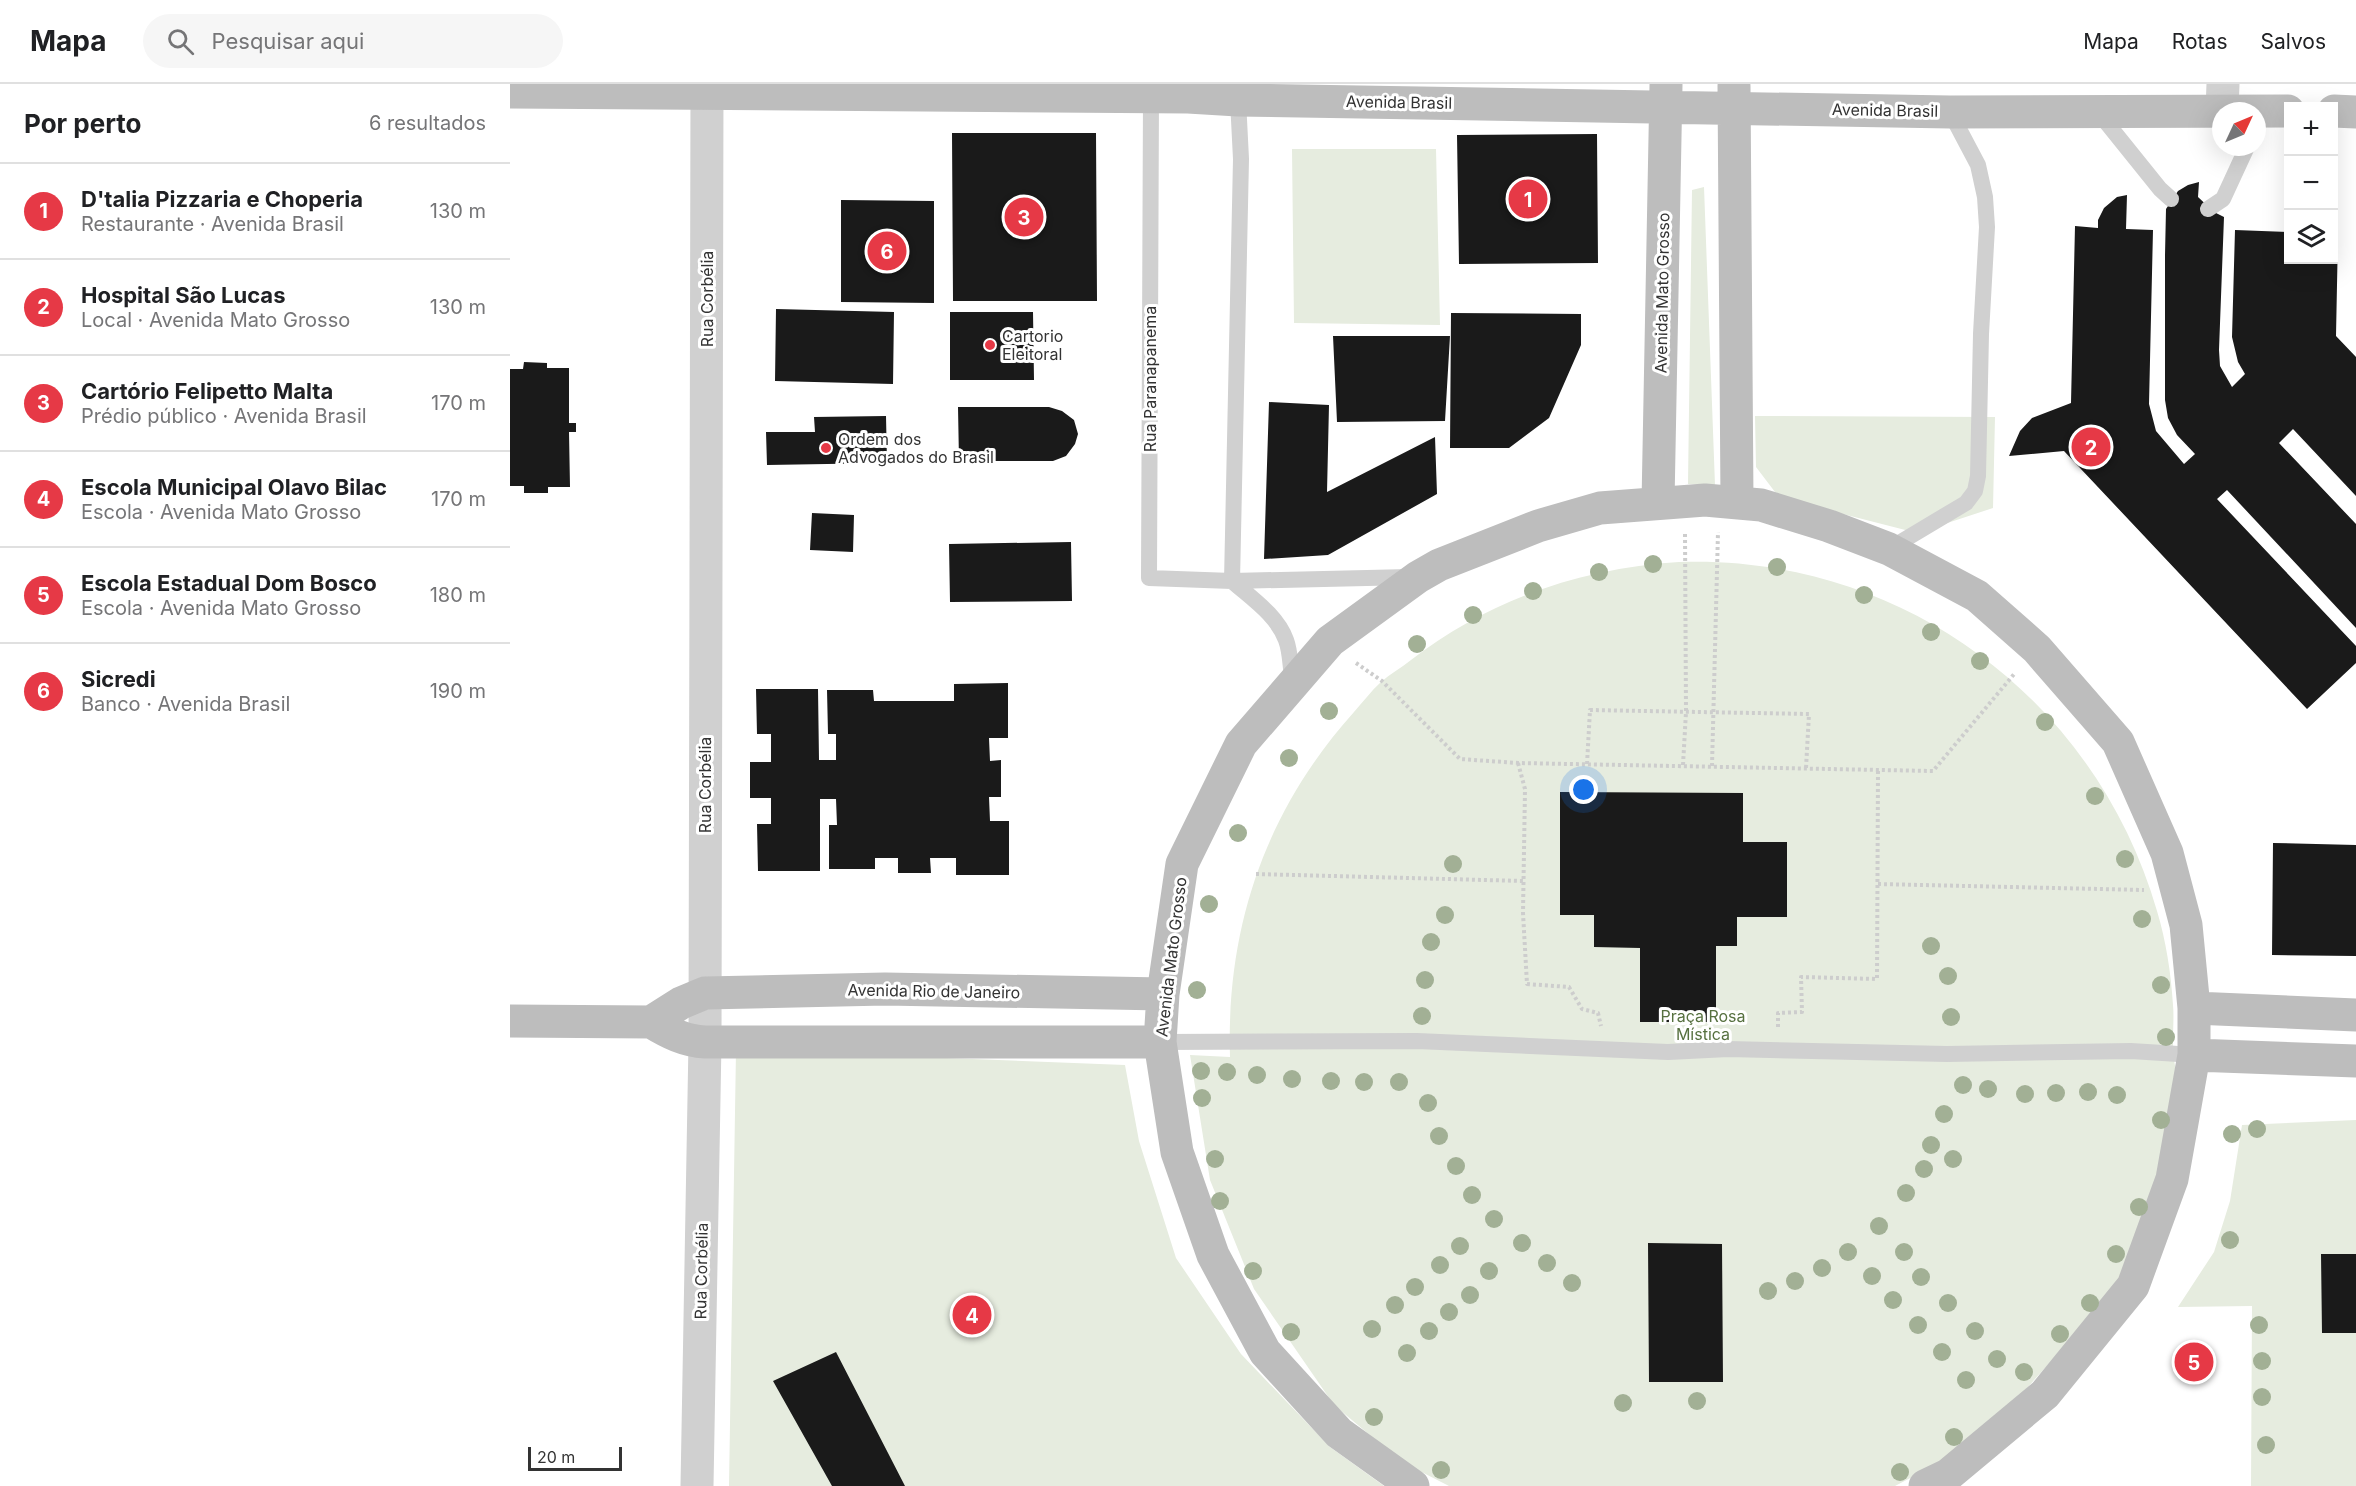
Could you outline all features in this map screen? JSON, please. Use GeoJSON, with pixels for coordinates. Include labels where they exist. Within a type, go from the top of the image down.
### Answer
{"type":"FeatureCollection","features":[{"type":"Feature","properties":{"kind":"main road","name":"Avenida Brasil"},"geometry":{"type":"LineString","coordinates":[[510,92],[707,89],[1238,100],[1734,95],[1950,112],[2098,112],[2222,97],[2270,116]]}},
{"type":"Feature","properties":{"kind":"main road","name":"Avenida Mato Grosso"},"geometry":{"type":"LineString","coordinates":[[1666,95],[1671,501]]}},
{"type":"Feature","properties":{"kind":"main road"},"geometry":{"type":"LineString","coordinates":[[1728,501],[1734,95]]}},
{"type":"Feature","properties":{"kind":"main road"},"geometry":{"type":"LineString","coordinates":[[2338,111],[2356,111]]}},
{"type":"Feature","properties":{"kind":"main road","name":"Avenida Mato Grosso"},"geometry":{"type":"LineString","coordinates":[[1413,1486],[1339,1433],[1265,1352],[1213,1255],[1177,1152],[1160,1042],[1163,994],[1182,864],[1241,744],[1330,641],[1418,576],[1439,565],[1538,526],[1600,508],[1671,501],[1728,501],[1761,505],[1889,549],[1977,596],[2037,649],[2118,742],[2167,853],[2186,925],[2194,1008],[2194,1055],[2172,1179],[2133,1286],[2045,1394],[1948,1475],[1925,1486]]}},
{"type":"Feature","properties":{"kind":"main road","name":"Avenida Rio de Janeiro"},"geometry":{"type":"LineString","coordinates":[[705,993],[885,989],[1163,994]]}},
{"type":"Feature","properties":{"kind":"main road"},"geometry":{"type":"LineString","coordinates":[[651,1022],[681,1003],[705,993]]}},
{"type":"Feature","properties":{"kind":"main road"},"geometry":{"type":"LineString","coordinates":[[2194,1008],[2356,1015]]}},
{"type":"Feature","properties":{"kind":"main road"},"geometry":{"type":"LineString","coordinates":[[510,1021],[651,1022],[690,1041],[705,1042],[1160,1042]]}},
{"type":"Feature","properties":{"kind":"main road"},"geometry":{"type":"LineString","coordinates":[[2194,1055],[2356,1061]]}},
{"type":"Feature","properties":{"kind":"street","name":"Rua Corbélia"},"geometry":{"type":"LineString","coordinates":[[697,1486],[705,1042],[707,89]]}},
{"type":"Feature","properties":{"kind":"lane","name":"Rua Paranapanema"},"geometry":{"type":"LineString","coordinates":[[1151,97],[1149,578],[1232,581],[1418,576]]}},
{"type":"Feature","properties":{"kind":"lane"},"geometry":{"type":"LineString","coordinates":[[1238,100],[1241,159],[1232,581],[1275,620],[1286,640],[1293,682]]}},
{"type":"Feature","properties":{"kind":"lane"},"geometry":{"type":"LineString","coordinates":[[1889,549],[1966,503],[1975,491],[1978,476],[1981,334],[1987,226],[1985,197],[1978,165],[1950,112]]}},
{"type":"Feature","properties":{"kind":"lane"},"geometry":{"type":"LineString","coordinates":[[2098,112],[2160,189],[2171,199]]}},
{"type":"Feature","properties":{"kind":"lane"},"geometry":{"type":"LineString","coordinates":[[2208,209],[2223,199],[2243,156]]}},
{"type":"Feature","properties":{"kind":"lane"},"geometry":{"type":"LineString","coordinates":[[1160,1042],[1417,1041],[1668,1053],[1728,1049],[1777,1052],[1947,1054],[2131,1051],[2194,1055]]}},
{"type":"Feature","properties":{"kind":"path"},"geometry":{"type":"LineString","coordinates":[[1671,501],[1687,562],[1686,712],[1683,765]]}},
{"type":"Feature","properties":{"kind":"path"},"geometry":{"type":"LineString","coordinates":[[1712,766],[1728,501]]}},
{"type":"Feature","properties":{"kind":"path"},"geometry":{"type":"LineString","coordinates":[[1355,663],[1382,681],[1460,759],[1518,763],[1933,771],[2037,649]]}},
{"type":"Feature","properties":{"kind":"path"},"geometry":{"type":"LineString","coordinates":[[1587,764],[1590,710],[1715,711],[1809,714],[1806,768]]}},
{"type":"Feature","properties":{"kind":"path"},"geometry":{"type":"LineString","coordinates":[[1518,763],[1525,789],[1523,881],[1527,984],[1569,987],[1582,1009],[1598,1013],[1608,1050]]}},
{"type":"Feature","properties":{"kind":"path"},"geometry":{"type":"LineString","coordinates":[[1777,1052],[1778,1013],[1802,1012],[1801,976],[1877,979],[1878,769]]}},
{"type":"Feature","properties":{"kind":"path"},"geometry":{"type":"LineString","coordinates":[[1256,874],[1523,881]]}},
{"type":"Feature","properties":{"kind":"path"},"geometry":{"type":"LineString","coordinates":[[1878,884],[2151,890]]}},
{"type":"Feature","properties":{"kind":"green space"},"geometry":{"type":"Polygon","coordinates":[[[1292,149],[1436,149],[1440,325],[1294,323],[1292,149]]]}},
{"type":"Feature","properties":{"kind":"green space"},"geometry":{"type":"Polygon","coordinates":[[[1704,187],[1715,485],[1688,484],[1692,190],[1704,187]]]}},
{"type":"Feature","properties":{"kind":"green space"},"geometry":{"type":"Polygon","coordinates":[[[1755,416],[1995,417],[1993,508],[1917,533],[1796,502],[1775,492],[1756,467],[1755,416]]]}},
{"type":"Feature","properties":{"kind":"green space","name":"Praça Rosa Mística"},"geometry":{"type":"Polygon","coordinates":[[[1679,562],[1761,566],[1839,583],[1912,613],[1978,654],[2037,705],[2088,766],[2128,835],[2157,911],[2165,945],[2172,993],[2174,1060],[2179,1076],[2168,1159],[2121,1284],[2007,1410],[1943,1461],[1895,1486],[1449,1486],[1402,1462],[1334,1405],[1254,1289],[1210,1180],[1190,1055],[1230,1057],[1235,962],[1244,916],[1258,872],[1275,830],[1297,789],[1323,750],[1377,685],[1441,639],[1504,604],[1537,591],[1607,571],[1679,562]]]}},
{"type":"Feature","properties":{"kind":"green space"},"geometry":{"type":"Polygon","coordinates":[[[736,1050],[1125,1065],[1139,1141],[1176,1258],[1241,1354],[1330,1447],[1384,1486],[729,1486],[736,1050]]]}},
{"type":"Feature","properties":{"kind":"green space"},"geometry":{"type":"Polygon","coordinates":[[[2356,1120],[2356,1486],[2251,1486],[2252,1306],[2178,1307],[2214,1252],[2230,1201],[2242,1125],[2356,1120]]]}},
{"type":"Feature","properties":{"kind":"building"},"geometry":{"type":"Polygon","coordinates":[[[952,133],[1096,133],[1097,301],[953,301],[952,133]]]}},
{"type":"Feature","properties":{"kind":"building"},"geometry":{"type":"Polygon","coordinates":[[[1597,134],[1598,263],[1459,264],[1457,135],[1597,134]]]}},
{"type":"Feature","properties":{"kind":"building"},"geometry":{"type":"Polygon","coordinates":[[[2199,182],[2198,197],[2214,212],[2224,217],[2219,350],[2220,366],[2232,387],[2245,374],[2238,362],[2232,337],[2235,230],[2284,232],[2284,264],[2337,264],[2336,336],[2356,357],[2356,496],[2293,429],[2279,443],[2356,524],[2356,628],[2227,490],[2217,499],[2356,646],[2356,663],[2307,709],[2064,451],[2009,456],[2020,431],[2032,418],[2071,403],[2075,226],[2098,228],[2098,220],[2104,208],[2117,197],[2127,195],[2126,229],[2153,230],[2149,404],[2156,431],[2184,464],[2195,454],[2177,435],[2168,418],[2165,400],[2166,209],[2178,191],[2199,182]]]}},
{"type":"Feature","properties":{"kind":"building"},"geometry":{"type":"Polygon","coordinates":[[[841,200],[934,201],[934,303],[841,302],[841,200]]]}},
{"type":"Feature","properties":{"kind":"building"},"geometry":{"type":"Polygon","coordinates":[[[776,309],[894,312],[893,384],[775,381],[776,309]]]}},
{"type":"Feature","properties":{"kind":"building"},"geometry":{"type":"Polygon","coordinates":[[[950,312],[1033,312],[1034,380],[950,380],[950,312]]]}},
{"type":"Feature","properties":{"kind":"building"},"geometry":{"type":"Polygon","coordinates":[[[1451,313],[1581,314],[1581,345],[1549,418],[1509,448],[1450,448],[1451,313]]]}},
{"type":"Feature","properties":{"kind":"building"},"geometry":{"type":"Polygon","coordinates":[[[1333,336],[1450,336],[1445,421],[1337,422],[1333,336]]]}},
{"type":"Feature","properties":{"kind":"building"},"geometry":{"type":"Polygon","coordinates":[[[524,362],[547,363],[547,368],[569,368],[569,423],[576,423],[576,432],[569,432],[570,487],[548,487],[548,493],[524,493],[524,486],[510,486],[510,369],[523,369],[524,362]]]}},
{"type":"Feature","properties":{"kind":"building"},"geometry":{"type":"Polygon","coordinates":[[[1269,402],[1329,405],[1327,492],[1435,437],[1437,494],[1328,555],[1264,559],[1269,402]]]}},
{"type":"Feature","properties":{"kind":"building"},"geometry":{"type":"Polygon","coordinates":[[[958,407],[1049,407],[1062,411],[1074,420],[1078,434],[1075,444],[1066,456],[1053,461],[959,461],[958,407]]]}},
{"type":"Feature","properties":{"kind":"building","name":"Ordem dos Advogados do Brasil"},"geometry":{"type":"Polygon","coordinates":[[[886,416],[887,463],[767,465],[766,432],[815,432],[814,417],[886,416]]]}},
{"type":"Feature","properties":{"kind":"building"},"geometry":{"type":"Polygon","coordinates":[[[812,513],[854,515],[853,552],[810,550],[812,513]]]}},
{"type":"Feature","properties":{"kind":"building"},"geometry":{"type":"Polygon","coordinates":[[[1071,542],[1072,601],[950,602],[949,544],[1071,542]]]}},
{"type":"Feature","properties":{"kind":"building"},"geometry":{"type":"Polygon","coordinates":[[[1008,683],[1008,738],[989,738],[990,761],[1001,760],[1001,797],[989,797],[990,821],[1009,821],[1009,875],[956,875],[956,858],[930,858],[931,873],[898,873],[898,858],[875,858],[875,869],[829,869],[829,825],[837,825],[836,799],[820,799],[820,871],[758,871],[757,824],[771,824],[771,798],[750,798],[750,762],[771,762],[771,734],[757,734],[756,689],[818,689],[819,760],[836,760],[836,734],[828,734],[827,690],[873,690],[874,701],[954,701],[954,684],[1008,683]]]}},
{"type":"Feature","properties":{"kind":"building"},"geometry":{"type":"Polygon","coordinates":[[[1560,792],[1743,793],[1743,842],[1787,842],[1787,917],[1737,917],[1737,946],[1716,946],[1716,1022],[1640,1022],[1640,948],[1594,947],[1594,915],[1560,915],[1560,792]]]}},
{"type":"Feature","properties":{"kind":"building"},"geometry":{"type":"Polygon","coordinates":[[[2273,843],[2356,845],[2356,956],[2272,955],[2273,843]]]}},
{"type":"Feature","properties":{"kind":"building"},"geometry":{"type":"Polygon","coordinates":[[[1648,1243],[1722,1244],[1723,1382],[1649,1382],[1648,1243]]]}},
{"type":"Feature","properties":{"kind":"building"},"geometry":{"type":"Polygon","coordinates":[[[2321,1254],[2356,1254],[2356,1333],[2322,1333],[2321,1254]]]}},
{"type":"Feature","properties":{"kind":"building"},"geometry":{"type":"Polygon","coordinates":[[[836,1352],[905,1486],[832,1486],[773,1381],[836,1352]]]}},
{"type":"Feature","properties":{"kind":"place","name":"D'talia Pizzaria e Choperia"},"geometry":{"type":"Point","coordinates":[1528,199]}},
{"type":"Feature","properties":{"kind":"place","name":"Cartório Felipetto Malta"},"geometry":{"type":"Point","coordinates":[1024,217]}},
{"type":"Feature","properties":{"kind":"place","name":"Sicredi"},"geometry":{"type":"Point","coordinates":[887,251]}},
{"type":"Feature","properties":{"kind":"place","name":"Cartorio Eleitoral"},"geometry":{"type":"Point","coordinates":[990,345]}},
{"type":"Feature","properties":{"kind":"place","name":"Hospital São Lucas"},"geometry":{"type":"Point","coordinates":[2091,447]}},
{"type":"Feature","properties":{"kind":"place","name":"Ordem dos Advogados do Brasil"},"geometry":{"type":"Point","coordinates":[826,448]}},
{"type":"Feature","properties":{"kind":"place","name":"Escola Municipal Olavo Bilac"},"geometry":{"type":"Point","coordinates":[972,1315]}},
{"type":"Feature","properties":{"kind":"place","name":"Escola Estadual Dom Bosco"},"geometry":{"type":"Point","coordinates":[2194,1362]}}]}
